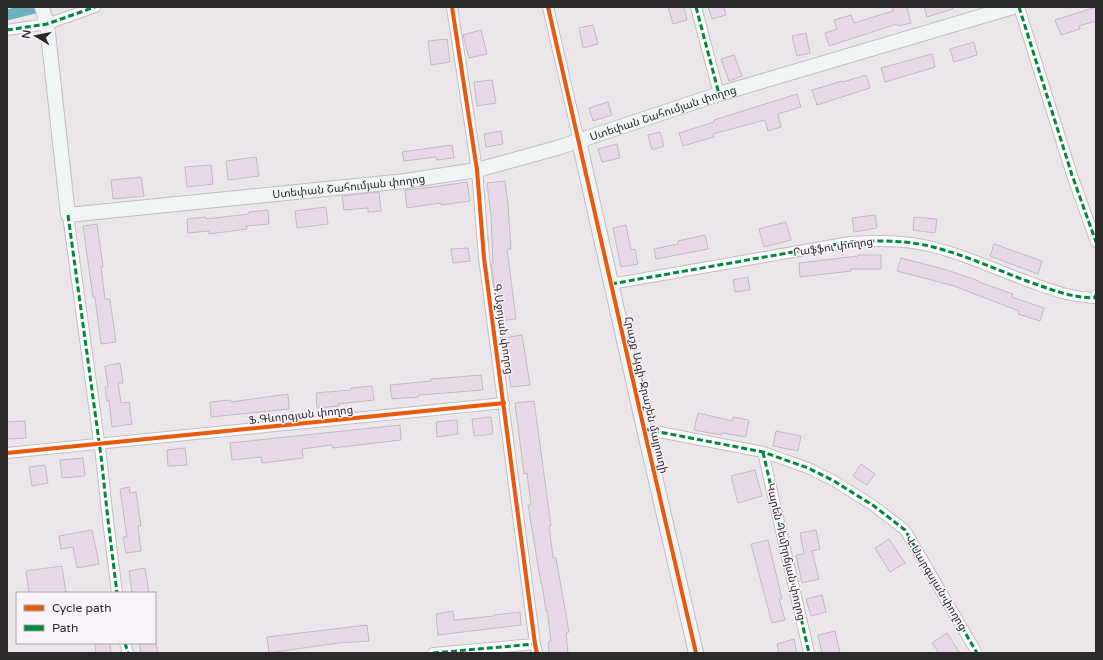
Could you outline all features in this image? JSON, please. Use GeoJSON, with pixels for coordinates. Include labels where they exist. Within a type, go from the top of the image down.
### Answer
{"type":"FeatureCollection","features":[{"type":"Feature","properties":{"kind":"main road","name":"Ստեփան Շահումյան փողոց"},"geometry":{"type":"LineString","coordinates":[[68,215],[405,181],[477,170],[558,148],[719,94],[1013,7]]}},
{"type":"Feature","properties":{"kind":"main road"},"geometry":{"type":"LineString","coordinates":[[45,16],[68,215]]}},
{"type":"Feature","properties":{"kind":"main road","name":"Հրաշք Այգի-Ջրաշեն մայրուղի"},"geometry":{"type":"LineString","coordinates":[[579,141],[696,653]]}},
{"type":"Feature","properties":{"kind":"street"},"geometry":{"type":"LineString","coordinates":[[7,30],[45,16],[95,7]]}},
{"type":"Feature","properties":{"kind":"street","name":"Գ.Աջոյան փողոց"},"geometry":{"type":"LineString","coordinates":[[452,7],[477,170],[484,258],[536,648]]}},
{"type":"Feature","properties":{"kind":"street"},"geometry":{"type":"LineString","coordinates":[[548,7],[579,141]]}},
{"type":"Feature","properties":{"kind":"street"},"geometry":{"type":"LineString","coordinates":[[696,7],[719,94]]}},
{"type":"Feature","properties":{"kind":"street"},"geometry":{"type":"LineString","coordinates":[[1019,7],[1072,175],[1096,242]]}},
{"type":"Feature","properties":{"kind":"street"},"geometry":{"type":"LineString","coordinates":[[68,215],[99,444],[117,592]]}},
{"type":"Feature","properties":{"kind":"street","name":"Րաֆֆու փողոց"},"geometry":{"type":"LineString","coordinates":[[611,284],[850,242],[887,240],[917,243],[947,251],[1053,291],[1077,298],[1094,298],[1096,295]]}},
{"type":"Feature","properties":{"kind":"street","name":"Ֆ.Գևորգյան փողոց"},"geometry":{"type":"LineString","coordinates":[[7,453],[504,403]]}},
{"type":"Feature","properties":{"kind":"street","name":"Վ.Սարգսյան փողոց"},"geometry":{"type":"LineString","coordinates":[[644,429],[763,452],[808,468],[834,481],[874,506],[905,530],[977,653]]}},
{"type":"Feature","properties":{"kind":"street","name":"Կարեն Դեմիրճյան փողոց"},"geometry":{"type":"LineString","coordinates":[[763,452],[809,653]]}},
{"type":"Feature","properties":{"kind":"street"},"geometry":{"type":"LineString","coordinates":[[433,653],[536,648]]}},
{"type":"Feature","properties":{"kind":"building"},"geometry":{"type":"Polygon","coordinates":[[[668,7],[684,7],[687,20],[673,24],[668,7]]]}},
{"type":"Feature","properties":{"kind":"building"},"geometry":{"type":"Polygon","coordinates":[[[708,7],[724,7],[726,15],[712,19],[708,7]]]}},
{"type":"Feature","properties":{"kind":"building"},"geometry":{"type":"Polygon","coordinates":[[[892,7],[907,7],[911,23],[898,26],[897,24],[829,46],[825,33],[837,29],[834,20],[851,15],[854,23],[893,11],[892,7]]]}},
{"type":"Feature","properties":{"kind":"building"},"geometry":{"type":"Polygon","coordinates":[[[924,7],[953,7],[953,9],[927,17],[924,7]]]}},
{"type":"Feature","properties":{"kind":"building"},"geometry":{"type":"Polygon","coordinates":[[[1096,7],[1096,21],[1079,26],[1080,29],[1061,35],[1055,20],[1096,7]]]}},
{"type":"Feature","properties":{"kind":"building"},"geometry":{"type":"Polygon","coordinates":[[[593,25],[598,44],[583,48],[579,28],[593,25]]]}},
{"type":"Feature","properties":{"kind":"building"},"geometry":{"type":"Polygon","coordinates":[[[481,30],[487,54],[469,58],[463,35],[481,30]]]}},
{"type":"Feature","properties":{"kind":"building"},"geometry":{"type":"Polygon","coordinates":[[[806,33],[810,53],[797,56],[792,36],[806,33]]]}},
{"type":"Feature","properties":{"kind":"building"},"geometry":{"type":"Polygon","coordinates":[[[447,39],[450,62],[431,65],[428,41],[447,39]]]}},
{"type":"Feature","properties":{"kind":"building"},"geometry":{"type":"Polygon","coordinates":[[[974,42],[977,55],[954,62],[950,49],[974,42]]]}},
{"type":"Feature","properties":{"kind":"building"},"geometry":{"type":"Polygon","coordinates":[[[932,54],[935,67],[885,82],[881,68],[932,54]]]}},
{"type":"Feature","properties":{"kind":"building"},"geometry":{"type":"Polygon","coordinates":[[[734,55],[742,76],[729,81],[721,59],[734,55]]]}},
{"type":"Feature","properties":{"kind":"building"},"geometry":{"type":"Polygon","coordinates":[[[866,75],[870,88],[817,105],[812,90],[866,75]]]}},
{"type":"Feature","properties":{"kind":"building"},"geometry":{"type":"Polygon","coordinates":[[[492,80],[496,103],[477,106],[474,82],[492,80]]]}},
{"type":"Feature","properties":{"kind":"building"},"geometry":{"type":"Polygon","coordinates":[[[797,94],[801,107],[778,114],[781,127],[768,131],[765,120],[713,134],[714,137],[683,146],[679,133],[714,122],[714,120],[797,94]]]}},
{"type":"Feature","properties":{"kind":"building"},"geometry":{"type":"Polygon","coordinates":[[[608,102],[612,115],[593,121],[589,108],[608,102]]]}},
{"type":"Feature","properties":{"kind":"building"},"geometry":{"type":"Polygon","coordinates":[[[501,131],[503,144],[486,147],[484,134],[501,131]]]}},
{"type":"Feature","properties":{"kind":"building"},"geometry":{"type":"Polygon","coordinates":[[[660,132],[664,146],[652,150],[648,135],[660,132]]]}},
{"type":"Feature","properties":{"kind":"building"},"geometry":{"type":"Polygon","coordinates":[[[617,144],[620,158],[602,162],[598,149],[617,144]]]}},
{"type":"Feature","properties":{"kind":"building"},"geometry":{"type":"Polygon","coordinates":[[[452,145],[454,158],[437,160],[436,157],[404,161],[402,152],[452,145]]]}},
{"type":"Feature","properties":{"kind":"building"},"geometry":{"type":"Polygon","coordinates":[[[256,157],[259,176],[228,180],[226,161],[256,157]]]}},
{"type":"Feature","properties":{"kind":"building"},"geometry":{"type":"Polygon","coordinates":[[[211,165],[213,184],[187,187],[185,167],[211,165]]]}},
{"type":"Feature","properties":{"kind":"building"},"geometry":{"type":"Polygon","coordinates":[[[141,177],[144,196],[113,199],[111,180],[141,177]]]}},
{"type":"Feature","properties":{"kind":"building"},"geometry":{"type":"Polygon","coordinates":[[[505,181],[511,249],[507,249],[516,319],[499,321],[491,264],[493,264],[491,215],[487,183],[505,181]]]}},
{"type":"Feature","properties":{"kind":"building"},"geometry":{"type":"Polygon","coordinates":[[[467,182],[470,201],[441,205],[441,203],[407,208],[405,190],[467,182]]]}},
{"type":"Feature","properties":{"kind":"building"},"geometry":{"type":"Polygon","coordinates":[[[379,192],[381,211],[368,212],[368,208],[344,210],[342,196],[379,192]]]}},
{"type":"Feature","properties":{"kind":"building"},"geometry":{"type":"Polygon","coordinates":[[[326,207],[328,224],[297,228],[295,211],[326,207]]]}},
{"type":"Feature","properties":{"kind":"building"},"geometry":{"type":"Polygon","coordinates":[[[268,210],[269,224],[246,226],[247,229],[209,234],[209,231],[188,233],[187,219],[206,217],[206,219],[249,214],[249,212],[268,210]]]}},
{"type":"Feature","properties":{"kind":"building"},"geometry":{"type":"Polygon","coordinates":[[[875,215],[877,228],[854,232],[852,218],[875,215]]]}},
{"type":"Feature","properties":{"kind":"building"},"geometry":{"type":"Polygon","coordinates":[[[914,217],[937,219],[935,233],[913,230],[914,217]]]}},
{"type":"Feature","properties":{"kind":"building"},"geometry":{"type":"Polygon","coordinates":[[[786,222],[791,240],[764,247],[759,229],[786,222]]]}},
{"type":"Feature","properties":{"kind":"building"},"geometry":{"type":"Polygon","coordinates":[[[97,224],[103,267],[101,267],[105,299],[110,299],[116,342],[101,344],[83,226],[97,224]]]}},
{"type":"Feature","properties":{"kind":"building"},"geometry":{"type":"Polygon","coordinates":[[[626,225],[631,250],[635,249],[638,264],[621,267],[613,228],[626,225]]]}},
{"type":"Feature","properties":{"kind":"building"},"geometry":{"type":"Polygon","coordinates":[[[705,235],[708,249],[656,259],[654,249],[678,244],[678,241],[705,235]]]}},
{"type":"Feature","properties":{"kind":"building"},"geometry":{"type":"Polygon","coordinates":[[[994,244],[1042,261],[1038,274],[990,256],[994,244]]]}},
{"type":"Feature","properties":{"kind":"building"},"geometry":{"type":"Polygon","coordinates":[[[468,248],[470,261],[453,263],[451,249],[468,248]]]}},
{"type":"Feature","properties":{"kind":"building"},"geometry":{"type":"Polygon","coordinates":[[[858,255],[881,255],[881,269],[851,269],[851,271],[800,277],[799,263],[858,255]]]}},
{"type":"Feature","properties":{"kind":"building"},"geometry":{"type":"Polygon","coordinates":[[[901,258],[947,270],[979,281],[1013,294],[1012,297],[1044,308],[1040,321],[1018,314],[1019,311],[954,286],[897,271],[901,258]]]}},
{"type":"Feature","properties":{"kind":"building"},"geometry":{"type":"Polygon","coordinates":[[[748,277],[750,290],[735,292],[733,280],[748,277]]]}},
{"type":"Feature","properties":{"kind":"building"},"geometry":{"type":"Polygon","coordinates":[[[522,335],[530,385],[511,387],[503,338],[522,335]]]}},
{"type":"Feature","properties":{"kind":"building"},"geometry":{"type":"Polygon","coordinates":[[[120,363],[123,383],[118,383],[121,403],[129,402],[132,424],[112,427],[109,400],[107,401],[105,387],[108,387],[105,366],[120,363]]]}},
{"type":"Feature","properties":{"kind":"building"},"geometry":{"type":"Polygon","coordinates":[[[481,375],[483,390],[419,395],[419,397],[392,399],[390,385],[431,381],[431,379],[481,375]]]}},
{"type":"Feature","properties":{"kind":"building"},"geometry":{"type":"Polygon","coordinates":[[[372,386],[374,400],[317,408],[316,393],[351,390],[351,388],[372,386]]]}},
{"type":"Feature","properties":{"kind":"building"},"geometry":{"type":"Polygon","coordinates":[[[288,394],[289,409],[211,417],[210,402],[231,400],[231,402],[288,394]]]}},
{"type":"Feature","properties":{"kind":"building"},"geometry":{"type":"Polygon","coordinates":[[[534,401],[551,526],[549,526],[553,558],[556,558],[569,632],[566,633],[568,653],[549,653],[548,642],[551,641],[547,610],[546,611],[528,505],[531,505],[527,473],[524,474],[515,403],[534,401]]]}},
{"type":"Feature","properties":{"kind":"building"},"geometry":{"type":"Polygon","coordinates":[[[698,413],[733,421],[733,417],[749,420],[746,437],[722,433],[721,435],[694,430],[698,413]]]}},
{"type":"Feature","properties":{"kind":"building"},"geometry":{"type":"Polygon","coordinates":[[[491,417],[493,434],[474,436],[472,419],[491,417]]]}},
{"type":"Feature","properties":{"kind":"building"},"geometry":{"type":"Polygon","coordinates":[[[457,420],[458,434],[437,437],[436,422],[457,420]]]}},
{"type":"Feature","properties":{"kind":"building"},"geometry":{"type":"Polygon","coordinates":[[[25,421],[26,438],[7,439],[7,422],[25,421]]]}},
{"type":"Feature","properties":{"kind":"building"},"geometry":{"type":"Polygon","coordinates":[[[400,425],[401,440],[333,448],[332,445],[302,449],[303,458],[262,463],[261,457],[232,460],[230,443],[400,425]]]}},
{"type":"Feature","properties":{"kind":"building"},"geometry":{"type":"Polygon","coordinates":[[[776,431],[801,436],[798,451],[773,446],[776,431]]]}},
{"type":"Feature","properties":{"kind":"building"},"geometry":{"type":"Polygon","coordinates":[[[185,448],[187,465],[168,466],[167,450],[185,448]]]}},
{"type":"Feature","properties":{"kind":"building"},"geometry":{"type":"Polygon","coordinates":[[[83,458],[85,476],[62,478],[60,460],[83,458]]]}},
{"type":"Feature","properties":{"kind":"building"},"geometry":{"type":"Polygon","coordinates":[[[861,464],[875,474],[867,485],[853,476],[861,464]]]}},
{"type":"Feature","properties":{"kind":"building"},"geometry":{"type":"Polygon","coordinates":[[[45,465],[48,483],[32,486],[29,467],[45,465]]]}},
{"type":"Feature","properties":{"kind":"building"},"geometry":{"type":"Polygon","coordinates":[[[755,470],[762,496],[738,503],[731,476],[755,470]]]}},
{"type":"Feature","properties":{"kind":"building"},"geometry":{"type":"Polygon","coordinates":[[[129,487],[130,493],[136,492],[141,526],[138,526],[141,551],[126,553],[123,537],[127,537],[120,489],[129,487]]]}},
{"type":"Feature","properties":{"kind":"building"},"geometry":{"type":"Polygon","coordinates":[[[92,530],[99,564],[77,568],[73,547],[61,549],[59,536],[92,530]]]}},
{"type":"Feature","properties":{"kind":"building"},"geometry":{"type":"Polygon","coordinates":[[[816,530],[820,549],[812,551],[819,579],[802,583],[796,555],[804,554],[800,533],[816,530]]]}},
{"type":"Feature","properties":{"kind":"building"},"geometry":{"type":"Polygon","coordinates":[[[889,539],[905,563],[890,572],[875,548],[889,539]]]}},
{"type":"Feature","properties":{"kind":"building"},"geometry":{"type":"Polygon","coordinates":[[[768,540],[782,599],[779,599],[785,620],[772,623],[751,544],[768,540]]]}},
{"type":"Feature","properties":{"kind":"building"},"geometry":{"type":"Polygon","coordinates":[[[62,566],[66,592],[29,592],[26,571],[62,566]]]}},
{"type":"Feature","properties":{"kind":"building"},"geometry":{"type":"Polygon","coordinates":[[[145,568],[149,592],[132,592],[129,571],[145,568]]]}},
{"type":"Feature","properties":{"kind":"building"},"geometry":{"type":"Polygon","coordinates":[[[822,595],[826,612],[811,616],[806,599],[822,595]]]}},
{"type":"Feature","properties":{"kind":"building"},"geometry":{"type":"Polygon","coordinates":[[[453,611],[454,620],[520,612],[521,625],[438,635],[436,614],[453,611]]]}},
{"type":"Feature","properties":{"kind":"building"},"geometry":{"type":"Polygon","coordinates":[[[367,625],[369,641],[338,643],[269,653],[267,637],[367,625]]]}},
{"type":"Feature","properties":{"kind":"building"},"geometry":{"type":"Polygon","coordinates":[[[835,631],[840,653],[822,653],[818,635],[835,631]]]}},
{"type":"Feature","properties":{"kind":"building"},"geometry":{"type":"Polygon","coordinates":[[[947,633],[960,653],[939,653],[932,643],[947,633]]]}},
{"type":"Feature","properties":{"kind":"building"},"geometry":{"type":"Polygon","coordinates":[[[794,639],[797,653],[779,653],[777,644],[794,639]]]}},
{"type":"Feature","properties":{"kind":"building"},"geometry":{"type":"Polygon","coordinates":[[[156,643],[158,653],[141,653],[139,644],[156,643]]]}},
{"type":"Feature","properties":{"kind":"building"},"geometry":{"type":"Polygon","coordinates":[[[95,644],[110,644],[111,653],[96,653],[95,644]]]}},
{"type":"Feature","properties":{"kind":"waterway"},"geometry":{"type":"LineString","coordinates":[[7,15],[39,7]]}},
{"type":"Feature","properties":{"kind":"marked path"},"geometry":{"type":"LineString","coordinates":[[7,30],[47,24],[95,7]]}},
{"type":"Feature","properties":{"kind":"marked path"},"geometry":{"type":"LineString","coordinates":[[696,7],[719,94]]}},
{"type":"Feature","properties":{"kind":"marked path"},"geometry":{"type":"LineString","coordinates":[[1019,7],[1072,175],[1096,242]]}},
{"type":"Feature","properties":{"kind":"marked path"},"geometry":{"type":"LineString","coordinates":[[68,215],[101,456],[117,592]]}},
{"type":"Feature","properties":{"kind":"marked path"},"geometry":{"type":"LineString","coordinates":[[611,284],[850,242],[887,241],[935,247],[977,261],[1051,290],[1085,297],[1094,298],[1096,295]]}},
{"type":"Feature","properties":{"kind":"marked path"},"geometry":{"type":"LineString","coordinates":[[644,429],[763,452],[808,468],[834,481],[874,506],[905,530],[977,653]]}},
{"type":"Feature","properties":{"kind":"marked path"},"geometry":{"type":"LineString","coordinates":[[763,452],[809,653]]}},
{"type":"Feature","properties":{"kind":"marked path"},"geometry":{"type":"LineString","coordinates":[[125,644],[128,653]]}},
{"type":"Feature","properties":{"kind":"marked path"},"geometry":{"type":"LineString","coordinates":[[433,653],[535,644]]}},
{"type":"Feature","properties":{"kind":"cycle path"},"geometry":{"type":"LineString","coordinates":[[452,7],[477,170],[484,258],[537,653]]}},
{"type":"Feature","properties":{"kind":"cycle path"},"geometry":{"type":"LineString","coordinates":[[548,7],[696,653]]}},
{"type":"Feature","properties":{"kind":"cycle path"},"geometry":{"type":"LineString","coordinates":[[7,453],[504,403]]}}]}
